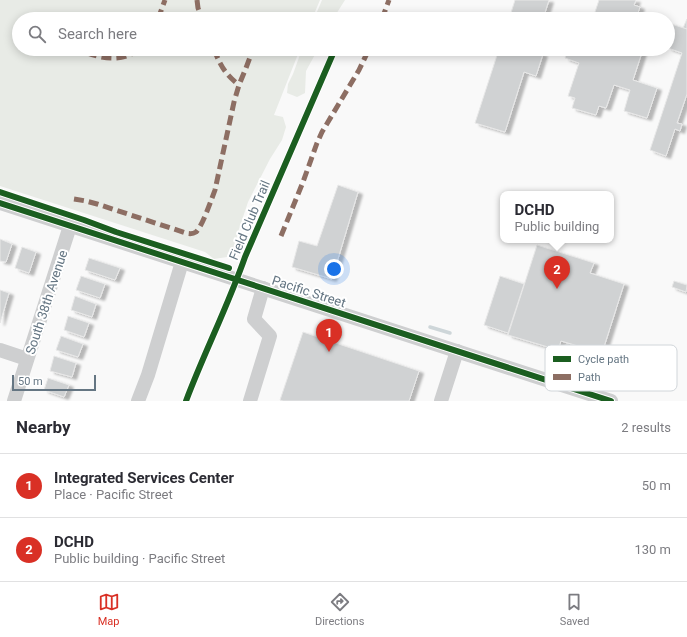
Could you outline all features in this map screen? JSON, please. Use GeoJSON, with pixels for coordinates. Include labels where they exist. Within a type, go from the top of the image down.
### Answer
{"type":"FeatureCollection","features":[{"type":"Feature","properties":{"kind":"street","name":"Pacific Street"},"geometry":{"type":"LineString","coordinates":[[0,203],[545,380]]}},
{"type":"Feature","properties":{"kind":"street","name":"South 38th Avenue"},"geometry":{"type":"LineString","coordinates":[[14,401],[70,226]]}},
{"type":"Feature","properties":{"kind":"street"},"geometry":{"type":"LineString","coordinates":[[138,401],[148,375],[182,262]]}},
{"type":"Feature","properties":{"kind":"street"},"geometry":{"type":"LineString","coordinates":[[250,401],[270,336],[254,319],[263,288]]}},
{"type":"Feature","properties":{"kind":"street"},"geometry":{"type":"LineString","coordinates":[[0,350],[27,360]]}},
{"type":"Feature","properties":{"kind":"street"},"geometry":{"type":"LineString","coordinates":[[441,401],[457,351]]}},
{"type":"Feature","properties":{"kind":"street","name":"Pacific Street"},"geometry":{"type":"LineString","coordinates":[[580,391],[611,401]]}},
{"type":"Feature","properties":{"kind":"shaded area"},"geometry":{"type":"Polygon","coordinates":[[[0,0],[320,0],[315,12],[12,12],[12,56],[297,56],[274,115],[283,117],[286,127],[282,140],[270,159],[248,202],[234,248],[227,257],[214,259],[205,252],[0,186],[0,0]]]}},
{"type":"Feature","properties":{"kind":"shaded area"},"geometry":{"type":"Polygon","coordinates":[[[322,0],[345,0],[337,12],[317,12],[322,0]]]}},
{"type":"Feature","properties":{"kind":"shaded area"},"geometry":{"type":"Polygon","coordinates":[[[299,56],[314,56],[306,71],[305,93],[297,97],[287,93],[288,84],[299,56]]]}},
{"type":"Feature","properties":{"kind":"building"},"geometry":{"type":"Polygon","coordinates":[[[515,0],[549,0],[545,12],[511,12],[515,0]]]}},
{"type":"Feature","properties":{"kind":"building"},"geometry":{"type":"Polygon","coordinates":[[[599,0],[636,0],[634,5],[640,7],[638,12],[595,12],[599,0]]]}},
{"type":"Feature","properties":{"kind":"building"},"geometry":{"type":"Polygon","coordinates":[[[687,19],[687,29],[683,28],[687,19]]]}},
{"type":"Feature","properties":{"kind":"building"},"geometry":{"type":"Polygon","coordinates":[[[675,25],[687,29],[687,94],[677,123],[682,124],[680,131],[675,129],[666,156],[650,150],[682,53],[675,50],[675,25]]]}},
{"type":"Feature","properties":{"kind":"building"},"geometry":{"type":"Polygon","coordinates":[[[497,56],[542,56],[536,76],[524,72],[505,132],[475,123],[497,56]]]}},
{"type":"Feature","properties":{"kind":"building"},"geometry":{"type":"Polygon","coordinates":[[[566,56],[641,56],[633,80],[657,88],[647,118],[624,111],[630,90],[614,85],[606,108],[599,106],[596,115],[572,108],[575,98],[568,96],[579,63],[565,58],[566,56]]]}},
{"type":"Feature","properties":{"kind":"building"},"geometry":{"type":"Polygon","coordinates":[[[338,185],[358,192],[332,279],[292,267],[299,241],[317,246],[338,185]]]}},
{"type":"Feature","properties":{"kind":"building"},"geometry":{"type":"Polygon","coordinates":[[[0,239],[12,244],[6,262],[0,261],[0,239]]]}},
{"type":"Feature","properties":{"kind":"building"},"geometry":{"type":"Polygon","coordinates":[[[537,245],[594,263],[590,273],[624,284],[605,345],[575,345],[561,341],[560,345],[545,346],[508,335],[537,245]]]}},
{"type":"Feature","properties":{"kind":"building"},"geometry":{"type":"Polygon","coordinates":[[[22,247],[36,252],[29,273],[15,268],[22,247]]]}},
{"type":"Feature","properties":{"kind":"building"},"geometry":{"type":"Polygon","coordinates":[[[89,258],[120,268],[115,280],[85,270],[89,258]]]}},
{"type":"Feature","properties":{"kind":"building"},"geometry":{"type":"Polygon","coordinates":[[[81,276],[105,284],[100,298],[76,290],[81,276]]]}},
{"type":"Feature","properties":{"kind":"building"},"geometry":{"type":"Polygon","coordinates":[[[500,276],[524,284],[508,333],[484,325],[500,276]]]}},
{"type":"Feature","properties":{"kind":"building"},"geometry":{"type":"Polygon","coordinates":[[[674,281],[687,285],[686,292],[672,287],[674,281]]]}},
{"type":"Feature","properties":{"kind":"building"},"geometry":{"type":"Polygon","coordinates":[[[0,290],[9,293],[0,323],[0,290]]]}},
{"type":"Feature","properties":{"kind":"building"},"geometry":{"type":"Polygon","coordinates":[[[75,296],[96,304],[92,317],[71,310],[75,296]]]}},
{"type":"Feature","properties":{"kind":"building"},"geometry":{"type":"Polygon","coordinates":[[[68,316],[89,323],[84,337],[64,330],[68,316]]]}},
{"type":"Feature","properties":{"kind":"building"},"geometry":{"type":"Polygon","coordinates":[[[303,332],[419,371],[409,401],[280,400],[303,332]]]}},
{"type":"Feature","properties":{"kind":"building"},"geometry":{"type":"Polygon","coordinates":[[[61,336],[83,344],[78,357],[56,350],[61,336]]]}},
{"type":"Feature","properties":{"kind":"building"},"geometry":{"type":"Polygon","coordinates":[[[54,356],[76,363],[72,377],[50,371],[54,356]]]}},
{"type":"Feature","properties":{"kind":"building"},"geometry":{"type":"Polygon","coordinates":[[[48,378],[69,385],[64,397],[44,390],[48,378]]]}},
{"type":"Feature","properties":{"kind":"waterway"},"geometry":{"type":"LineString","coordinates":[[430,327],[450,333]]}},
{"type":"Feature","properties":{"kind":"marked path"},"geometry":{"type":"LineString","coordinates":[[161,12],[165,0]]}},
{"type":"Feature","properties":{"kind":"marked path"},"geometry":{"type":"LineString","coordinates":[[197,0],[199,12]]}},
{"type":"Feature","properties":{"kind":"marked path"},"geometry":{"type":"LineString","coordinates":[[385,12],[389,0]]}},
{"type":"Feature","properties":{"kind":"marked path"},"geometry":{"type":"LineString","coordinates":[[97,56],[107,58],[120,58],[127,56]]}},
{"type":"Feature","properties":{"kind":"marked path"},"geometry":{"type":"LineString","coordinates":[[217,56],[230,77],[239,85]]}},
{"type":"Feature","properties":{"kind":"marked path"},"geometry":{"type":"LineString","coordinates":[[74,199],[97,204],[187,233],[196,232],[204,219],[215,190],[234,102],[250,56]]}},
{"type":"Feature","properties":{"kind":"marked path"},"geometry":{"type":"LineString","coordinates":[[281,236],[322,132],[366,56]]}},
{"type":"Feature","properties":{"kind":"cycle path","name":"Field Club Trail"},"geometry":{"type":"LineString","coordinates":[[186,401],[245,257],[332,56]]}},
{"type":"Feature","properties":{"kind":"cycle path"},"geometry":{"type":"LineString","coordinates":[[0,192],[116,232],[229,268]]}},
{"type":"Feature","properties":{"kind":"cycle path"},"geometry":{"type":"LineString","coordinates":[[0,203],[545,380]]}},
{"type":"Feature","properties":{"kind":"cycle path"},"geometry":{"type":"LineString","coordinates":[[580,391],[611,401]]}},
{"type":"Feature","properties":{"kind":"place","name":"DCHD"},"geometry":{"type":"Point","coordinates":[557,289]}},
{"type":"Feature","properties":{"kind":"place","name":"Integrated Services Center"},"geometry":{"type":"Point","coordinates":[329,352]}}]}
